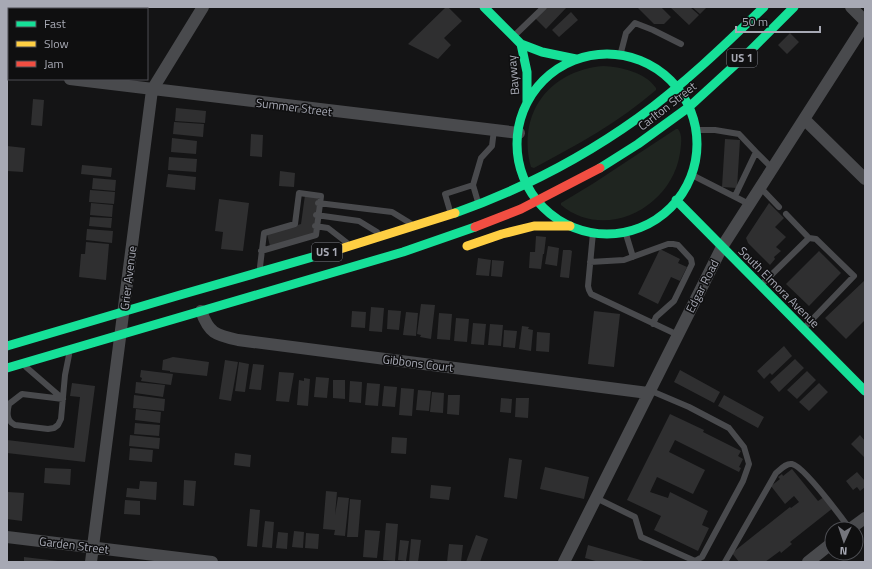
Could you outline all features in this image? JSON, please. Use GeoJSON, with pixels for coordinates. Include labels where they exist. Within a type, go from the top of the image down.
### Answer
{"type":"FeatureCollection","features":[{"type":"Feature","properties":{"kind":"main road","name":"Bayway"},"geometry":{"type":"LineString","coordinates":[[484,7],[521,44],[542,52],[576,59]]}},
{"type":"Feature","properties":{"kind":"main road","name":"Carlton Street"},"geometry":{"type":"LineString","coordinates":[[526,183],[594,147],[677,88],[716,54],[764,7]]}},
{"type":"Feature","properties":{"kind":"main road","name":"Carlton Street"},"geometry":{"type":"LineString","coordinates":[[537,201],[581,179],[612,160],[689,107],[794,7]]}},
{"type":"Feature","properties":{"kind":"main road","name":"Bayway"},"geometry":{"type":"LineString","coordinates":[[521,44],[527,72],[527,104]]}},
{"type":"Feature","properties":{"kind":"main road"},"geometry":{"type":"LineString","coordinates":[[595,55],[620,56],[656,70],[677,88],[689,107],[696,122],[698,130],[697,160],[686,187],[676,200],[663,212],[649,222],[625,231],[593,233],[570,226],[554,216],[537,201],[526,183],[519,158],[519,133],[522,116],[527,104],[537,87],[556,68],[576,59],[595,55]]}},
{"type":"Feature","properties":{"kind":"main road","name":"US 1"},"geometry":{"type":"LineString","coordinates":[[7,346],[259,272],[315,253],[351,246],[383,236],[479,204],[526,183]]}},
{"type":"Feature","properties":{"kind":"main road","name":"South Elmora Avenue"},"geometry":{"type":"LineString","coordinates":[[676,200],[865,390]]}},
{"type":"Feature","properties":{"kind":"main road","name":"US 1"},"geometry":{"type":"LineString","coordinates":[[7,368],[403,252],[488,223],[537,201]]}},
{"type":"Feature","properties":{"kind":"main road"},"geometry":{"type":"LineString","coordinates":[[457,249],[502,234],[534,226],[570,226]]}},
{"type":"Feature","properties":{"kind":"main road"},"geometry":{"type":"LineString","coordinates":[[403,252],[424,254]]}},
{"type":"Feature","properties":{"kind":"street","name":"Grier Avenue"},"geometry":{"type":"LineString","coordinates":[[91,562],[152,90],[203,7]]}},
{"type":"Feature","properties":{"kind":"street"},"geometry":{"type":"LineString","coordinates":[[851,7],[865,23]]}},
{"type":"Feature","properties":{"kind":"street","name":"Edgar Road"},"geometry":{"type":"LineString","coordinates":[[564,562],[722,246],[865,23]]}},
{"type":"Feature","properties":{"kind":"street","name":"Summer Street"},"geometry":{"type":"LineString","coordinates":[[77,80],[519,133]]}},
{"type":"Feature","properties":{"kind":"street"},"geometry":{"type":"LineString","coordinates":[[804,119],[865,180]]}},
{"type":"Feature","properties":{"kind":"street","name":"Gibbons Court"},"geometry":{"type":"LineString","coordinates":[[201,311],[206,325],[210,330],[225,337],[238,340],[648,392]]}},
{"type":"Feature","properties":{"kind":"street","name":"Garden Street"},"geometry":{"type":"LineString","coordinates":[[7,537],[212,562]]}},
{"type":"Feature","properties":{"kind":"street"},"geometry":{"type":"LineString","coordinates":[[808,562],[824,550]]}},
{"type":"Feature","properties":{"kind":"lane"},"geometry":{"type":"LineString","coordinates":[[513,36],[544,7]]}},
{"type":"Feature","properties":{"kind":"lane"},"geometry":{"type":"LineString","coordinates":[[620,56],[626,33],[635,23],[681,44]]}},
{"type":"Feature","properties":{"kind":"lane"},"geometry":{"type":"LineString","coordinates":[[479,204],[473,185],[480,158],[492,146],[494,130]]}},
{"type":"Feature","properties":{"kind":"lane"},"geometry":{"type":"LineString","coordinates":[[698,130],[715,130],[739,134],[772,168]]}},
{"type":"Feature","properties":{"kind":"lane"},"geometry":{"type":"LineString","coordinates":[[735,196],[756,152]]}},
{"type":"Feature","properties":{"kind":"lane"},"geometry":{"type":"LineString","coordinates":[[692,175],[749,204]]}},
{"type":"Feature","properties":{"kind":"lane"},"geometry":{"type":"LineString","coordinates":[[451,214],[446,194],[473,185]]}},
{"type":"Feature","properties":{"kind":"lane"},"geometry":{"type":"LineString","coordinates":[[760,187],[779,206]]}},
{"type":"Feature","properties":{"kind":"lane"},"geometry":{"type":"LineString","coordinates":[[259,272],[261,251],[264,233],[298,225],[301,201],[299,193],[321,196],[317,215],[316,235],[301,241],[261,251]]}},
{"type":"Feature","properties":{"kind":"lane"},"geometry":{"type":"LineString","coordinates":[[319,203],[392,212],[414,226]]}},
{"type":"Feature","properties":{"kind":"lane"},"geometry":{"type":"LineString","coordinates":[[786,214],[809,238],[816,239],[854,276],[804,328]]}},
{"type":"Feature","properties":{"kind":"lane"},"geometry":{"type":"LineString","coordinates":[[317,215],[359,220],[383,236]]}},
{"type":"Feature","properties":{"kind":"lane"},"geometry":{"type":"LineString","coordinates":[[316,226],[328,228],[351,246]]}},
{"type":"Feature","properties":{"kind":"lane"},"geometry":{"type":"LineString","coordinates":[[625,231],[633,257]]}},
{"type":"Feature","properties":{"kind":"lane"},"geometry":{"type":"LineString","coordinates":[[593,233],[588,286],[591,294],[678,335]]}},
{"type":"Feature","properties":{"kind":"lane"},"geometry":{"type":"LineString","coordinates":[[761,285],[809,238]]}},
{"type":"Feature","properties":{"kind":"lane"},"geometry":{"type":"LineString","coordinates":[[590,262],[624,260],[668,244],[678,245],[691,259],[692,264],[674,301],[656,317],[653,324]]}},
{"type":"Feature","properties":{"kind":"lane"},"geometry":{"type":"LineString","coordinates":[[63,398],[22,394],[9,404],[8,419],[15,425],[48,429],[54,428],[60,422],[63,398],[65,375],[70,349]]}},
{"type":"Feature","properties":{"kind":"lane"},"geometry":{"type":"LineString","coordinates":[[21,363],[63,398]]}},
{"type":"Feature","properties":{"kind":"lane"},"geometry":{"type":"LineString","coordinates":[[596,498],[635,517],[641,536],[695,561],[702,557],[743,481],[749,464],[744,447],[729,428],[689,407],[648,392]]}},
{"type":"Feature","properties":{"kind":"lane"},"geometry":{"type":"LineString","coordinates":[[725,562],[776,473],[786,465],[791,464],[799,466],[844,521]]}},
{"type":"Feature","properties":{"kind":"shaded area"},"geometry":{"type":"Polygon","coordinates":[[[603,66],[625,69],[639,74],[646,78],[656,88],[656,90],[642,102],[612,123],[566,151],[534,168],[531,167],[528,147],[529,129],[533,113],[542,98],[553,86],[567,76],[584,70],[603,66]]]}},
{"type":"Feature","properties":{"kind":"shaded area"},"geometry":{"type":"Polygon","coordinates":[[[676,129],[680,131],[681,140],[680,153],[674,172],[664,189],[651,203],[634,213],[616,219],[597,220],[579,216],[561,205],[561,203],[676,129]]]}},
{"type":"Feature","properties":{"kind":"building"},"geometry":{"type":"Polygon","coordinates":[[[446,7],[448,7],[462,21],[444,38],[451,45],[438,59],[408,44],[446,7]]]}},
{"type":"Feature","properties":{"kind":"building"},"geometry":{"type":"Polygon","coordinates":[[[546,7],[567,7],[546,29],[535,18],[546,7]]]}},
{"type":"Feature","properties":{"kind":"building"},"geometry":{"type":"Polygon","coordinates":[[[637,7],[661,7],[671,17],[664,24],[654,24],[637,7]]]}},
{"type":"Feature","properties":{"kind":"building"},"geometry":{"type":"Polygon","coordinates":[[[670,7],[690,7],[699,15],[689,25],[670,7]]]}},
{"type":"Feature","properties":{"kind":"building"},"geometry":{"type":"Polygon","coordinates":[[[692,7],[707,7],[700,14],[692,7]]]}},
{"type":"Feature","properties":{"kind":"building"},"geometry":{"type":"Polygon","coordinates":[[[571,12],[578,20],[559,37],[552,30],[571,12]]]}},
{"type":"Feature","properties":{"kind":"building"},"geometry":{"type":"Polygon","coordinates":[[[790,33],[799,42],[787,54],[778,45],[790,33]]]}},
{"type":"Feature","properties":{"kind":"building"},"geometry":{"type":"Polygon","coordinates":[[[33,99],[44,100],[42,126],[31,125],[33,99]]]}},
{"type":"Feature","properties":{"kind":"building"},"geometry":{"type":"Polygon","coordinates":[[[176,108],[206,111],[205,123],[175,121],[176,108]]]}},
{"type":"Feature","properties":{"kind":"building"},"geometry":{"type":"Polygon","coordinates":[[[174,122],[204,124],[203,137],[173,134],[174,122]]]}},
{"type":"Feature","properties":{"kind":"building"},"geometry":{"type":"Polygon","coordinates":[[[251,134],[263,135],[262,157],[250,156],[251,134]]]}},
{"type":"Feature","properties":{"kind":"building"},"geometry":{"type":"Polygon","coordinates":[[[172,138],[197,141],[196,154],[171,152],[172,138]]]}},
{"type":"Feature","properties":{"kind":"building"},"geometry":{"type":"Polygon","coordinates":[[[725,139],[740,140],[737,188],[722,187],[725,139]]]}},
{"type":"Feature","properties":{"kind":"building"},"geometry":{"type":"Polygon","coordinates":[[[7,146],[25,148],[23,172],[7,171],[7,146]]]}},
{"type":"Feature","properties":{"kind":"building"},"geometry":{"type":"Polygon","coordinates":[[[169,157],[197,159],[196,172],[168,170],[169,157]]]}},
{"type":"Feature","properties":{"kind":"building"},"geometry":{"type":"Polygon","coordinates":[[[82,165],[112,168],[111,177],[81,174],[82,165]]]}},
{"type":"Feature","properties":{"kind":"building"},"geometry":{"type":"Polygon","coordinates":[[[280,171],[295,173],[294,187],[279,186],[280,171]]]}},
{"type":"Feature","properties":{"kind":"building"},"geometry":{"type":"Polygon","coordinates":[[[168,174],[196,177],[195,190],[166,187],[168,174]]]}},
{"type":"Feature","properties":{"kind":"building"},"geometry":{"type":"Polygon","coordinates":[[[93,178],[116,180],[115,191],[92,189],[93,178]]]}},
{"type":"Feature","properties":{"kind":"building"},"geometry":{"type":"Polygon","coordinates":[[[90,190],[115,192],[114,204],[89,202],[90,190]]]}},
{"type":"Feature","properties":{"kind":"building"},"geometry":{"type":"Polygon","coordinates":[[[305,195],[318,196],[314,234],[270,246],[267,234],[301,224],[305,195]]]}},
{"type":"Feature","properties":{"kind":"building"},"geometry":{"type":"Polygon","coordinates":[[[219,199],[249,203],[243,251],[221,249],[223,232],[215,231],[219,199]]]}},
{"type":"Feature","properties":{"kind":"building"},"geometry":{"type":"Polygon","coordinates":[[[91,203],[113,205],[112,217],[90,215],[91,203]]]}},
{"type":"Feature","properties":{"kind":"building"},"geometry":{"type":"Polygon","coordinates":[[[769,203],[784,218],[775,227],[786,237],[776,247],[781,251],[774,257],[775,259],[770,265],[748,243],[746,238],[769,203]]]}},
{"type":"Feature","properties":{"kind":"building"},"geometry":{"type":"Polygon","coordinates":[[[90,217],[112,218],[111,228],[89,226],[90,217]]]}},
{"type":"Feature","properties":{"kind":"building"},"geometry":{"type":"Polygon","coordinates":[[[87,229],[113,231],[112,243],[86,240],[87,229]]]}},
{"type":"Feature","properties":{"kind":"building"},"geometry":{"type":"Polygon","coordinates":[[[536,236],[546,237],[541,269],[529,268],[530,252],[535,252],[536,236]]]}},
{"type":"Feature","properties":{"kind":"building"},"geometry":{"type":"Polygon","coordinates":[[[86,242],[109,244],[106,280],[79,277],[81,254],[85,254],[86,242]]]}},
{"type":"Feature","properties":{"kind":"building"},"geometry":{"type":"Polygon","coordinates":[[[548,246],[559,248],[557,266],[545,264],[548,246]]]}},
{"type":"Feature","properties":{"kind":"building"},"geometry":{"type":"Polygon","coordinates":[[[660,249],[680,259],[678,263],[687,267],[680,281],[671,277],[658,304],[638,294],[660,249]]]}},
{"type":"Feature","properties":{"kind":"building"},"geometry":{"type":"Polygon","coordinates":[[[563,250],[572,251],[569,278],[560,277],[563,250]]]}},
{"type":"Feature","properties":{"kind":"building"},"geometry":{"type":"Polygon","coordinates":[[[819,251],[841,273],[809,306],[786,284],[819,251]]]}},
{"type":"Feature","properties":{"kind":"building"},"geometry":{"type":"Polygon","coordinates":[[[478,258],[491,260],[489,276],[476,275],[478,258]]]}},
{"type":"Feature","properties":{"kind":"building"},"geometry":{"type":"Polygon","coordinates":[[[492,260],[504,261],[502,277],[491,276],[492,260]]]}},
{"type":"Feature","properties":{"kind":"building"},"geometry":{"type":"Polygon","coordinates":[[[865,280],[865,320],[846,339],[825,318],[865,280]]]}},
{"type":"Feature","properties":{"kind":"building"},"geometry":{"type":"Polygon","coordinates":[[[421,304],[435,305],[431,339],[420,337],[421,335],[417,334],[421,304]]]}},
{"type":"Feature","properties":{"kind":"building"},"geometry":{"type":"Polygon","coordinates":[[[371,307],[384,308],[382,332],[369,331],[371,307]]]}},
{"type":"Feature","properties":{"kind":"building"},"geometry":{"type":"Polygon","coordinates":[[[388,310],[401,311],[399,330],[387,329],[388,310]]]}},
{"type":"Feature","properties":{"kind":"building"},"geometry":{"type":"Polygon","coordinates":[[[352,311],[366,312],[365,328],[351,327],[352,311]]]}},
{"type":"Feature","properties":{"kind":"building"},"geometry":{"type":"Polygon","coordinates":[[[594,311],[620,314],[614,367],[588,364],[594,311]]]}},
{"type":"Feature","properties":{"kind":"building"},"geometry":{"type":"Polygon","coordinates":[[[406,312],[418,313],[416,336],[403,335],[406,312]]]}},
{"type":"Feature","properties":{"kind":"building"},"geometry":{"type":"Polygon","coordinates":[[[439,313],[452,314],[450,340],[437,339],[439,313]]]}},
{"type":"Feature","properties":{"kind":"building"},"geometry":{"type":"Polygon","coordinates":[[[456,318],[469,319],[467,342],[454,341],[456,318]]]}},
{"type":"Feature","properties":{"kind":"building"},"geometry":{"type":"Polygon","coordinates":[[[473,323],[486,324],[484,345],[471,344],[473,323]]]}},
{"type":"Feature","properties":{"kind":"building"},"geometry":{"type":"Polygon","coordinates":[[[490,324],[503,325],[501,346],[488,345],[490,324]]]}},
{"type":"Feature","properties":{"kind":"building"},"geometry":{"type":"Polygon","coordinates":[[[522,326],[529,327],[528,329],[533,330],[531,351],[519,349],[522,326]]]}},
{"type":"Feature","properties":{"kind":"building"},"geometry":{"type":"Polygon","coordinates":[[[504,330],[517,331],[515,348],[503,347],[504,330]]]}},
{"type":"Feature","properties":{"kind":"building"},"geometry":{"type":"Polygon","coordinates":[[[537,332],[550,333],[549,352],[536,351],[537,332]]]}},
{"type":"Feature","properties":{"kind":"building"},"geometry":{"type":"Polygon","coordinates":[[[784,346],[792,356],[772,375],[770,373],[764,379],[757,371],[784,346]]]}},
{"type":"Feature","properties":{"kind":"building"},"geometry":{"type":"Polygon","coordinates":[[[173,357],[209,362],[207,376],[162,370],[163,360],[173,357]]]}},
{"type":"Feature","properties":{"kind":"building"},"geometry":{"type":"Polygon","coordinates":[[[795,359],[804,368],[779,392],[770,382],[795,359]]]}},
{"type":"Feature","properties":{"kind":"building"},"geometry":{"type":"Polygon","coordinates":[[[225,360],[238,362],[231,401],[219,399],[225,360]]]}},
{"type":"Feature","properties":{"kind":"building"},"geometry":{"type":"Polygon","coordinates":[[[239,362],[249,364],[245,392],[235,391],[239,362]]]}},
{"type":"Feature","properties":{"kind":"building"},"geometry":{"type":"Polygon","coordinates":[[[253,364],[264,365],[261,390],[249,389],[253,364]]]}},
{"type":"Feature","properties":{"kind":"building"},"geometry":{"type":"Polygon","coordinates":[[[141,370],[173,374],[171,385],[141,381],[141,370]]]}},
{"type":"Feature","properties":{"kind":"building"},"geometry":{"type":"Polygon","coordinates":[[[680,370],[720,392],[714,403],[674,382],[680,370]]]}},
{"type":"Feature","properties":{"kind":"building"},"geometry":{"type":"Polygon","coordinates":[[[807,371],[816,380],[797,399],[787,390],[807,371]]]}},
{"type":"Feature","properties":{"kind":"building"},"geometry":{"type":"Polygon","coordinates":[[[279,372],[294,373],[289,402],[276,401],[279,372]]]}},
{"type":"Feature","properties":{"kind":"building"},"geometry":{"type":"Polygon","coordinates":[[[316,377],[329,378],[327,398],[314,397],[316,377]]]}},
{"type":"Feature","properties":{"kind":"building"},"geometry":{"type":"Polygon","coordinates":[[[304,378],[310,379],[308,406],[297,405],[299,380],[304,381],[304,378]]]}},
{"type":"Feature","properties":{"kind":"building"},"geometry":{"type":"Polygon","coordinates":[[[333,380],[345,380],[345,399],[333,398],[333,380]]]}},
{"type":"Feature","properties":{"kind":"building"},"geometry":{"type":"Polygon","coordinates":[[[350,381],[362,382],[361,403],[349,402],[350,381]]]}},
{"type":"Feature","properties":{"kind":"building"},"geometry":{"type":"Polygon","coordinates":[[[136,382],[165,385],[163,397],[135,393],[136,382]]]}},
{"type":"Feature","properties":{"kind":"building"},"geometry":{"type":"Polygon","coordinates":[[[72,383],[95,386],[85,462],[7,453],[7,440],[74,448],[80,397],[70,396],[72,383]]]}},
{"type":"Feature","properties":{"kind":"building"},"geometry":{"type":"Polygon","coordinates":[[[367,383],[380,384],[378,406],[365,405],[367,383]]]}},
{"type":"Feature","properties":{"kind":"building"},"geometry":{"type":"Polygon","coordinates":[[[819,383],[828,392],[809,411],[799,402],[819,383]]]}},
{"type":"Feature","properties":{"kind":"building"},"geometry":{"type":"Polygon","coordinates":[[[384,386],[397,387],[395,407],[382,406],[384,386]]]}},
{"type":"Feature","properties":{"kind":"building"},"geometry":{"type":"Polygon","coordinates":[[[401,388],[414,389],[412,416],[399,415],[401,388]]]}},
{"type":"Feature","properties":{"kind":"building"},"geometry":{"type":"Polygon","coordinates":[[[418,390],[431,391],[429,411],[416,410],[418,390]]]}},
{"type":"Feature","properties":{"kind":"building"},"geometry":{"type":"Polygon","coordinates":[[[432,392],[444,393],[443,413],[430,412],[432,392]]]}},
{"type":"Feature","properties":{"kind":"building"},"geometry":{"type":"Polygon","coordinates":[[[134,395],[165,399],[164,411],[133,408],[134,395]]]}},
{"type":"Feature","properties":{"kind":"building"},"geometry":{"type":"Polygon","coordinates":[[[448,395],[460,395],[459,415],[447,414],[448,395]]]}},
{"type":"Feature","properties":{"kind":"building"},"geometry":{"type":"Polygon","coordinates":[[[724,395],[764,417],[758,428],[718,406],[724,395]]]}},
{"type":"Feature","properties":{"kind":"building"},"geometry":{"type":"Polygon","coordinates":[[[501,398],[512,399],[511,413],[500,412],[501,398]]]}},
{"type":"Feature","properties":{"kind":"building"},"geometry":{"type":"Polygon","coordinates":[[[516,398],[529,398],[528,418],[515,417],[516,398]]]}},
{"type":"Feature","properties":{"kind":"building"},"geometry":{"type":"Polygon","coordinates":[[[136,409],[161,412],[160,423],[135,420],[136,409]]]}},
{"type":"Feature","properties":{"kind":"building"},"geometry":{"type":"Polygon","coordinates":[[[670,414],[704,430],[703,432],[741,451],[738,456],[743,459],[739,467],[741,468],[739,472],[675,440],[669,452],[705,470],[693,494],[657,477],[650,492],[668,498],[670,492],[708,511],[702,525],[709,528],[698,551],[654,530],[661,516],[627,500],[670,414]]]}},
{"type":"Feature","properties":{"kind":"building"},"geometry":{"type":"Polygon","coordinates":[[[135,423],[160,425],[159,436],[134,434],[135,423]]]}},
{"type":"Feature","properties":{"kind":"building"},"geometry":{"type":"Polygon","coordinates":[[[130,435],[160,438],[159,449],[129,446],[130,435]]]}},
{"type":"Feature","properties":{"kind":"building"},"geometry":{"type":"Polygon","coordinates":[[[860,435],[865,441],[865,458],[851,444],[860,435]]]}},
{"type":"Feature","properties":{"kind":"building"},"geometry":{"type":"Polygon","coordinates":[[[392,437],[407,438],[406,454],[391,453],[392,437]]]}},
{"type":"Feature","properties":{"kind":"building"},"geometry":{"type":"Polygon","coordinates":[[[130,448],[153,450],[152,462],[129,460],[130,448]]]}},
{"type":"Feature","properties":{"kind":"building"},"geometry":{"type":"Polygon","coordinates":[[[235,453],[251,455],[250,467],[234,465],[235,453]]]}},
{"type":"Feature","properties":{"kind":"building"},"geometry":{"type":"Polygon","coordinates":[[[509,458],[522,460],[517,499],[504,497],[509,458]]]}},
{"type":"Feature","properties":{"kind":"building"},"geometry":{"type":"Polygon","coordinates":[[[545,467],[589,477],[584,499],[540,489],[545,467]]]}},
{"type":"Feature","properties":{"kind":"building"},"geometry":{"type":"Polygon","coordinates":[[[45,468],[71,469],[70,485],[44,483],[45,468]]]}},
{"type":"Feature","properties":{"kind":"building"},"geometry":{"type":"Polygon","coordinates":[[[792,469],[818,501],[824,497],[833,508],[790,542],[792,544],[781,553],[780,551],[765,562],[739,562],[732,553],[790,507],[791,508],[799,502],[794,496],[785,504],[771,486],[780,479],[778,477],[782,474],[783,476],[792,469]]]}},
{"type":"Feature","properties":{"kind":"building"},"geometry":{"type":"Polygon","coordinates":[[[857,472],[865,481],[865,487],[860,491],[857,487],[853,490],[846,481],[857,472]]]}},
{"type":"Feature","properties":{"kind":"building"},"geometry":{"type":"Polygon","coordinates":[[[184,480],[196,481],[194,506],[183,505],[184,480]]]}},
{"type":"Feature","properties":{"kind":"building"},"geometry":{"type":"Polygon","coordinates":[[[140,481],[157,482],[156,500],[126,497],[127,488],[139,489],[140,481]]]}},
{"type":"Feature","properties":{"kind":"building"},"geometry":{"type":"Polygon","coordinates":[[[431,485],[451,487],[449,500],[430,498],[431,485]]]}},
{"type":"Feature","properties":{"kind":"building"},"geometry":{"type":"Polygon","coordinates":[[[326,491],[337,492],[335,515],[338,497],[349,498],[345,536],[334,535],[335,530],[323,529],[326,491]]]}},
{"type":"Feature","properties":{"kind":"building"},"geometry":{"type":"Polygon","coordinates":[[[8,492],[24,493],[22,521],[7,519],[8,492]]]}},
{"type":"Feature","properties":{"kind":"building"},"geometry":{"type":"Polygon","coordinates":[[[350,499],[361,500],[358,537],[347,537],[350,499]]]}},
{"type":"Feature","properties":{"kind":"building"},"geometry":{"type":"Polygon","coordinates":[[[125,500],[140,501],[140,515],[124,514],[125,500]]]}},
{"type":"Feature","properties":{"kind":"building"},"geometry":{"type":"Polygon","coordinates":[[[250,509],[260,510],[257,547],[247,546],[250,509]]]}},
{"type":"Feature","properties":{"kind":"building"},"geometry":{"type":"Polygon","coordinates":[[[265,521],[274,522],[272,548],[262,547],[265,521]]]}},
{"type":"Feature","properties":{"kind":"building"},"geometry":{"type":"Polygon","coordinates":[[[386,523],[398,524],[395,561],[383,560],[386,523]]]}},
{"type":"Feature","properties":{"kind":"building"},"geometry":{"type":"Polygon","coordinates":[[[365,530],[380,531],[377,558],[363,557],[365,530]]]}},
{"type":"Feature","properties":{"kind":"building"},"geometry":{"type":"Polygon","coordinates":[[[294,531],[304,532],[303,548],[292,547],[294,531]]]}},
{"type":"Feature","properties":{"kind":"building"},"geometry":{"type":"Polygon","coordinates":[[[278,532],[288,533],[287,549],[276,548],[278,532]]]}},
{"type":"Feature","properties":{"kind":"building"},"geometry":{"type":"Polygon","coordinates":[[[306,533],[319,534],[318,549],[305,548],[306,533]]]}},
{"type":"Feature","properties":{"kind":"building"},"geometry":{"type":"Polygon","coordinates":[[[476,535],[488,539],[480,562],[466,562],[476,535]]]}},
{"type":"Feature","properties":{"kind":"building"},"geometry":{"type":"Polygon","coordinates":[[[411,539],[421,540],[418,562],[409,562],[411,539]]]}},
{"type":"Feature","properties":{"kind":"building"},"geometry":{"type":"Polygon","coordinates":[[[400,540],[409,541],[406,561],[398,560],[400,540]]]}},
{"type":"Feature","properties":{"kind":"building"},"geometry":{"type":"Polygon","coordinates":[[[449,544],[463,545],[461,562],[447,562],[449,544]]]}},
{"type":"Feature","properties":{"kind":"building"},"geometry":{"type":"Polygon","coordinates":[[[588,545],[644,562],[599,562],[585,558],[588,545]]]}},
{"type":"Feature","properties":{"kind":"building"},"geometry":{"type":"Polygon","coordinates":[[[24,557],[58,561],[58,562],[24,562],[24,557]]]}},
{"type":"Feature","properties":{"kind":"traffic: fast"},"geometry":{"type":"LineString","coordinates":[[484,7],[521,44],[542,52],[576,59]]}},
{"type":"Feature","properties":{"kind":"traffic: fast"},"geometry":{"type":"LineString","coordinates":[[455,213],[503,194],[550,172],[617,133],[687,79],[764,7]]}},
{"type":"Feature","properties":{"kind":"traffic: fast"},"geometry":{"type":"LineString","coordinates":[[600,168],[638,144],[689,107],[748,53],[794,7]]}},
{"type":"Feature","properties":{"kind":"traffic: fast"},"geometry":{"type":"LineString","coordinates":[[521,44],[527,72],[527,103]]}},
{"type":"Feature","properties":{"kind":"traffic: fast"},"geometry":{"type":"LineString","coordinates":[[607,54],[624,56],[641,61],[657,69],[676,87],[682,94],[693,118],[697,144],[695,161],[690,178],[682,194],[664,213],[657,219],[633,230],[607,234],[590,232],[573,227],[557,219],[538,201],[532,194],[521,170],[517,144],[519,127],[524,110],[532,94],[550,75],[557,69],[581,58],[607,54]]}},
{"type":"Feature","properties":{"kind":"traffic: fast"},"geometry":{"type":"LineString","coordinates":[[676,200],[865,391]]}},
{"type":"Feature","properties":{"kind":"traffic: fast"},"geometry":{"type":"LineString","coordinates":[[7,368],[403,252],[475,227]]}},
{"type":"Feature","properties":{"kind":"traffic: fast"},"geometry":{"type":"LineString","coordinates":[[7,346],[337,250]]}},
{"type":"Feature","properties":{"kind":"traffic: slow"},"geometry":{"type":"LineString","coordinates":[[337,250],[455,213]]}},
{"type":"Feature","properties":{"kind":"traffic: slow"},"geometry":{"type":"LineString","coordinates":[[467,246],[502,234],[534,226],[570,226]]}},
{"type":"Feature","properties":{"kind":"traffic: jam"},"geometry":{"type":"LineString","coordinates":[[475,227],[521,209],[600,168]]}}]}
